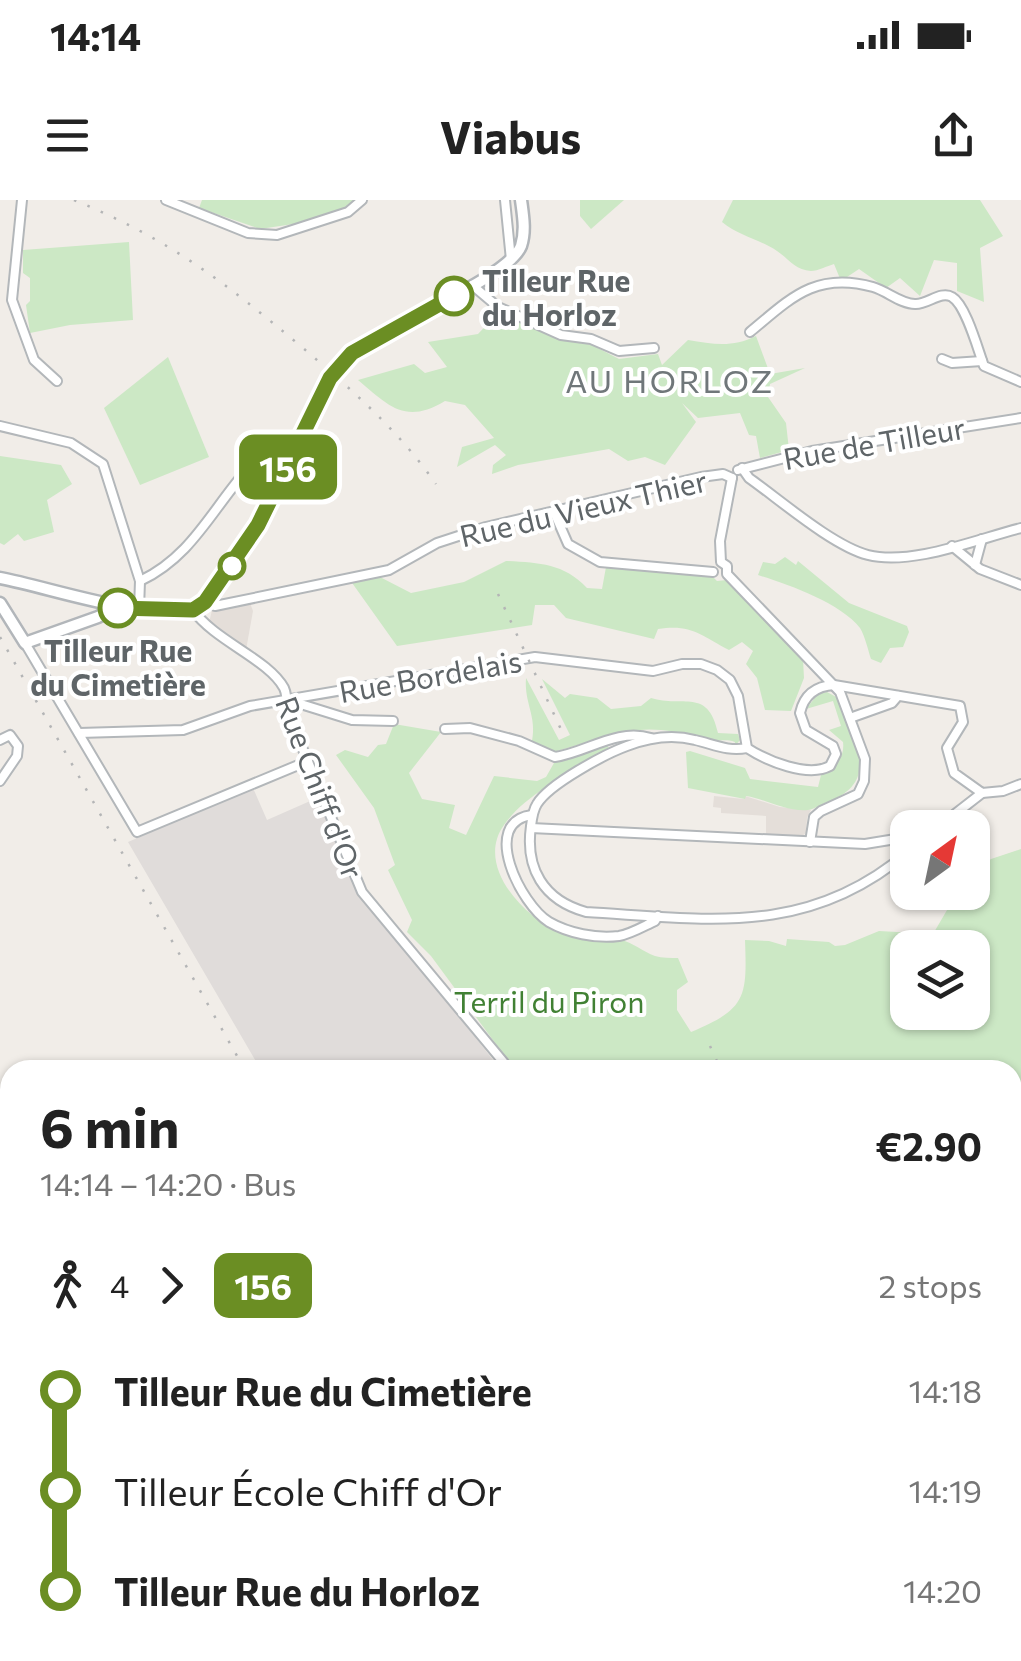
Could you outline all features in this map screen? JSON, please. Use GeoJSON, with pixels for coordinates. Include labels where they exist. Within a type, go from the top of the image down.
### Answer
{"type":"FeatureCollection","features":[{"type":"Feature","properties":{"kind":"street"},"geometry":{"type":"LineString","coordinates":[[22,200],[13,306],[34,360],[57,380]]}},
{"type":"Feature","properties":{"kind":"street"},"geometry":{"type":"LineString","coordinates":[[166,200],[248,232],[277,235],[348,212],[362,200]]}},
{"type":"Feature","properties":{"kind":"street"},"geometry":{"type":"LineString","coordinates":[[505,200],[511,260]]}},
{"type":"Feature","properties":{"kind":"street"},"geometry":{"type":"LineString","coordinates":[[0,578],[76,594],[114,608],[193,610],[205,602],[258,525],[340,365],[352,353],[511,260],[521,246],[521,200]]}},
{"type":"Feature","properties":{"kind":"street"},"geometry":{"type":"LineString","coordinates":[[472,285],[498,307],[561,334],[591,339],[619,351],[654,348]]}},
{"type":"Feature","properties":{"kind":"street"},"geometry":{"type":"LineString","coordinates":[[750,332],[776,307],[816,286],[872,286],[914,304],[949,295],[964,314],[982,362],[991,370],[1021,382]]}},
{"type":"Feature","properties":{"kind":"street"},"geometry":{"type":"LineString","coordinates":[[0,312],[13,306]]}},
{"type":"Feature","properties":{"kind":"street"},"geometry":{"type":"LineString","coordinates":[[942,359],[952,363],[982,362]]}},
{"type":"Feature","properties":{"kind":"street","name":"Rue de Tilleur"},"geometry":{"type":"LineString","coordinates":[[732,478],[742,468],[812,451],[1021,418]]}},
{"type":"Feature","properties":{"kind":"street"},"geometry":{"type":"LineString","coordinates":[[0,426],[71,443],[103,464],[140,581],[139,609]]}},
{"type":"Feature","properties":{"kind":"street"},"geometry":{"type":"LineString","coordinates":[[742,468],[749,478],[855,550],[879,557],[920,554],[1021,528]]}},
{"type":"Feature","properties":{"kind":"street"},"geometry":{"type":"LineString","coordinates":[[140,581],[171,564],[186,550],[246,470]]}},
{"type":"Feature","properties":{"kind":"street","name":"Rue du Vieux Thier"},"geometry":{"type":"LineString","coordinates":[[205,602],[215,606],[389,570],[438,543],[486,527],[701,478],[724,474],[732,478]]}},
{"type":"Feature","properties":{"kind":"street"},"geometry":{"type":"LineString","coordinates":[[721,562],[720,541],[732,478]]}},
{"type":"Feature","properties":{"kind":"street"},"geometry":{"type":"LineString","coordinates":[[554,512],[568,544],[600,562],[713,572],[718,577],[727,574]]}},
{"type":"Feature","properties":{"kind":"street"},"geometry":{"type":"LineString","coordinates":[[975,565],[982,539]]}},
{"type":"Feature","properties":{"kind":"street"},"geometry":{"type":"LineString","coordinates":[[952,546],[975,565],[1021,585]]}},
{"type":"Feature","properties":{"kind":"street"},"geometry":{"type":"LineString","coordinates":[[713,572],[714,565],[721,562]]}},
{"type":"Feature","properties":{"kind":"street"},"geometry":{"type":"LineString","coordinates":[[721,562],[727,566],[727,574],[834,685],[865,758],[864,782],[852,799],[821,811],[814,818],[810,842]]}},
{"type":"Feature","properties":{"kind":"street"},"geometry":{"type":"LineString","coordinates":[[0,603],[136,832],[308,762]]}},
{"type":"Feature","properties":{"kind":"street"},"geometry":{"type":"LineString","coordinates":[[25,643],[98,618],[114,608]]}},
{"type":"Feature","properties":{"kind":"street","name":"Rue Chiff d'Or"},"geometry":{"type":"LineString","coordinates":[[193,610],[211,630],[272,674],[284,688],[288,711],[362,892],[502,1060]]}},
{"type":"Feature","properties":{"kind":"street","name":"Rue Bordelais"},"geometry":{"type":"LineString","coordinates":[[78,733],[183,730],[250,706],[535,657],[653,671],[682,664],[701,664],[717,670],[730,680],[738,696],[747,748]]}},
{"type":"Feature","properties":{"kind":"street"},"geometry":{"type":"LineString","coordinates":[[890,866],[835,899],[802,911],[727,920],[586,912],[559,901],[542,887],[529,855],[532,815],[544,794],[624,746],[651,738],[679,737],[728,750],[747,748],[764,759],[815,770],[830,766],[836,754],[834,746],[806,730],[800,720],[800,709],[814,690],[834,685],[960,706],[963,722],[947,748],[949,764],[962,781],[982,794]]}},
{"type":"Feature","properties":{"kind":"street"},"geometry":{"type":"LineString","coordinates":[[850,718],[892,703],[898,696]]}},
{"type":"Feature","properties":{"kind":"street"},"geometry":{"type":"LineString","coordinates":[[287,699],[352,720],[393,721]]}},
{"type":"Feature","properties":{"kind":"street"},"geometry":{"type":"LineString","coordinates":[[444,729],[470,728],[518,741],[555,757],[616,736],[636,734],[651,738]]}},
{"type":"Feature","properties":{"kind":"street"},"geometry":{"type":"LineString","coordinates":[[0,740],[10,735],[18,746],[18,756],[0,781]]}},
{"type":"Feature","properties":{"kind":"street"},"geometry":{"type":"LineString","coordinates":[[961,810],[982,794],[1021,784]]}},
{"type":"Feature","properties":{"kind":"street"},"geometry":{"type":"LineString","coordinates":[[532,815],[514,822],[507,843],[522,894],[548,921],[580,934],[620,936],[656,921],[658,916]]}},
{"type":"Feature","properties":{"kind":"street"},"geometry":{"type":"LineString","coordinates":[[531,828],[810,842],[890,842]]}},
{"type":"Feature","properties":{"kind":"street"},"geometry":{"type":"LineString","coordinates":[[885,843],[890,850]]}},
{"type":"Feature","properties":{"kind":"shaded area"},"geometry":{"type":"Polygon","coordinates":[[[250,603],[253,611],[246,650],[209,623],[212,610],[250,603]]]}},
{"type":"Feature","properties":{"kind":"shaded area"},"geometry":{"type":"Polygon","coordinates":[[[253,788],[267,820],[317,798],[354,884],[493,1060],[255,1060],[128,842],[253,788]]]}},
{"type":"Feature","properties":{"kind":"shaded area"},"geometry":{"type":"Polygon","coordinates":[[[714,796],[745,796],[780,807],[811,810],[806,833],[766,834],[766,816],[721,813],[721,808],[713,807],[714,796]]]}},
{"type":"Feature","properties":{"kind":"green space"},"geometry":{"type":"Polygon","coordinates":[[[202,200],[356,200],[352,206],[300,223],[260,229],[199,208],[202,200]]]}},
{"type":"Feature","properties":{"kind":"green space"},"geometry":{"type":"Polygon","coordinates":[[[580,200],[624,200],[591,229],[580,216],[580,200]]]}},
{"type":"Feature","properties":{"kind":"green space"},"geometry":{"type":"Polygon","coordinates":[[[733,200],[980,200],[1003,236],[980,248],[984,302],[957,291],[957,263],[934,260],[920,296],[900,278],[886,288],[859,269],[841,281],[834,264],[814,271],[801,269],[770,247],[722,222],[733,200]]]}},
{"type":"Feature","properties":{"kind":"green space"},"geometry":{"type":"Polygon","coordinates":[[[129,242],[133,320],[30,333],[26,305],[30,301],[30,278],[23,273],[23,250],[129,242]]]}},
{"type":"Feature","properties":{"kind":"green space"},"geometry":{"type":"Polygon","coordinates":[[[499,312],[559,339],[592,345],[619,359],[658,354],[662,365],[688,340],[731,344],[756,336],[770,374],[805,368],[770,384],[768,397],[786,423],[789,450],[760,458],[756,436],[749,435],[740,413],[698,418],[682,403],[696,422],[665,465],[645,457],[628,461],[609,449],[518,465],[492,474],[493,465],[506,455],[495,445],[457,467],[462,447],[494,438],[465,405],[445,401],[419,412],[408,412],[389,404],[358,380],[414,364],[425,373],[447,367],[428,342],[478,334],[499,312]]]}},
{"type":"Feature","properties":{"kind":"green space"},"geometry":{"type":"Polygon","coordinates":[[[168,357],[209,457],[140,485],[104,408],[168,357]]]}},
{"type":"Feature","properties":{"kind":"green space"},"geometry":{"type":"Polygon","coordinates":[[[0,456],[61,465],[72,484],[47,500],[54,532],[24,541],[18,534],[4,545],[0,543],[0,456]]]}},
{"type":"Feature","properties":{"kind":"green space"},"geometry":{"type":"Polygon","coordinates":[[[785,557],[796,565],[798,561],[849,603],[907,626],[909,632],[903,647],[890,648],[881,663],[871,659],[860,628],[840,610],[758,575],[763,562],[775,564],[785,557]]]}},
{"type":"Feature","properties":{"kind":"green space"},"geometry":{"type":"Polygon","coordinates":[[[506,561],[560,569],[587,588],[602,589],[606,567],[710,574],[717,581],[727,580],[803,659],[804,678],[791,711],[765,710],[757,678],[746,664],[753,651],[742,642],[729,650],[679,628],[658,629],[654,639],[566,618],[554,605],[535,605],[532,625],[397,646],[350,580],[378,576],[411,593],[464,582],[506,561]]]}},
{"type":"Feature","properties":{"kind":"green space"},"geometry":{"type":"Polygon","coordinates":[[[526,678],[559,740],[570,735],[542,679],[565,698],[570,694],[597,698],[611,709],[641,706],[651,698],[701,704],[714,719],[718,733],[738,734],[740,740],[734,747],[732,741],[647,729],[553,752],[532,741],[526,678]]]}},
{"type":"Feature","properties":{"kind":"green space"},"geometry":{"type":"Polygon","coordinates":[[[827,692],[840,699],[859,757],[855,782],[846,792],[800,810],[746,796],[745,799],[688,788],[686,752],[690,751],[745,768],[750,779],[818,787],[821,775],[838,762],[843,747],[843,742],[829,730],[841,726],[833,701],[806,709],[818,694],[827,692]]]}},
{"type":"Feature","properties":{"kind":"green space","name":"Terril du Piron"},"geometry":{"type":"Polygon","coordinates":[[[394,724],[441,732],[409,773],[422,799],[455,805],[449,828],[466,835],[494,776],[537,781],[546,777],[554,763],[607,745],[610,750],[539,792],[514,813],[497,840],[499,872],[518,902],[560,932],[620,940],[655,956],[678,958],[688,982],[677,990],[677,1010],[691,1032],[723,1016],[740,998],[744,988],[745,940],[786,946],[787,939],[829,942],[835,946],[879,931],[890,932],[890,1030],[990,1030],[990,930],[935,930],[947,910],[990,910],[990,860],[1021,849],[1021,1060],[508,1060],[431,956],[407,932],[412,920],[388,870],[395,865],[374,808],[336,755],[345,750],[368,757],[378,745],[386,744],[394,724]]]}},
{"type":"Feature","properties":{"kind":"railway"},"geometry":{"type":"LineString","coordinates":[[74,200],[168,247],[248,303],[374,412],[436,484]]}},
{"type":"Feature","properties":{"kind":"railway"},"geometry":{"type":"LineString","coordinates":[[498,594],[565,738]]}},
{"type":"Feature","properties":{"kind":"railway"},"geometry":{"type":"LineString","coordinates":[[0,637],[239,1060]]}},
{"type":"Feature","properties":{"kind":"railway"},"geometry":{"type":"LineString","coordinates":[[710,1046],[716,1060]]}},
{"type":"Feature","properties":{"kind":"bus line","name":"156"},"geometry":{"type":"LineString","coordinates":[[118,608],[199,608],[258,525],[340,365],[352,353],[454,296]]}},
{"type":"Feature","properties":{"kind":"place","name":"Tilleur Rue du Horloz"},"geometry":{"type":"Point","coordinates":[454,296]}},
{"type":"Feature","properties":{"kind":"place","name":"Tilleur Rue du Cimetière"},"geometry":{"type":"Point","coordinates":[118,608]}},
{"type":"Feature","properties":{"kind":"district","name":"AU HORLOZ"},"geometry":{"type":"Point","coordinates":[670,380]}}]}
